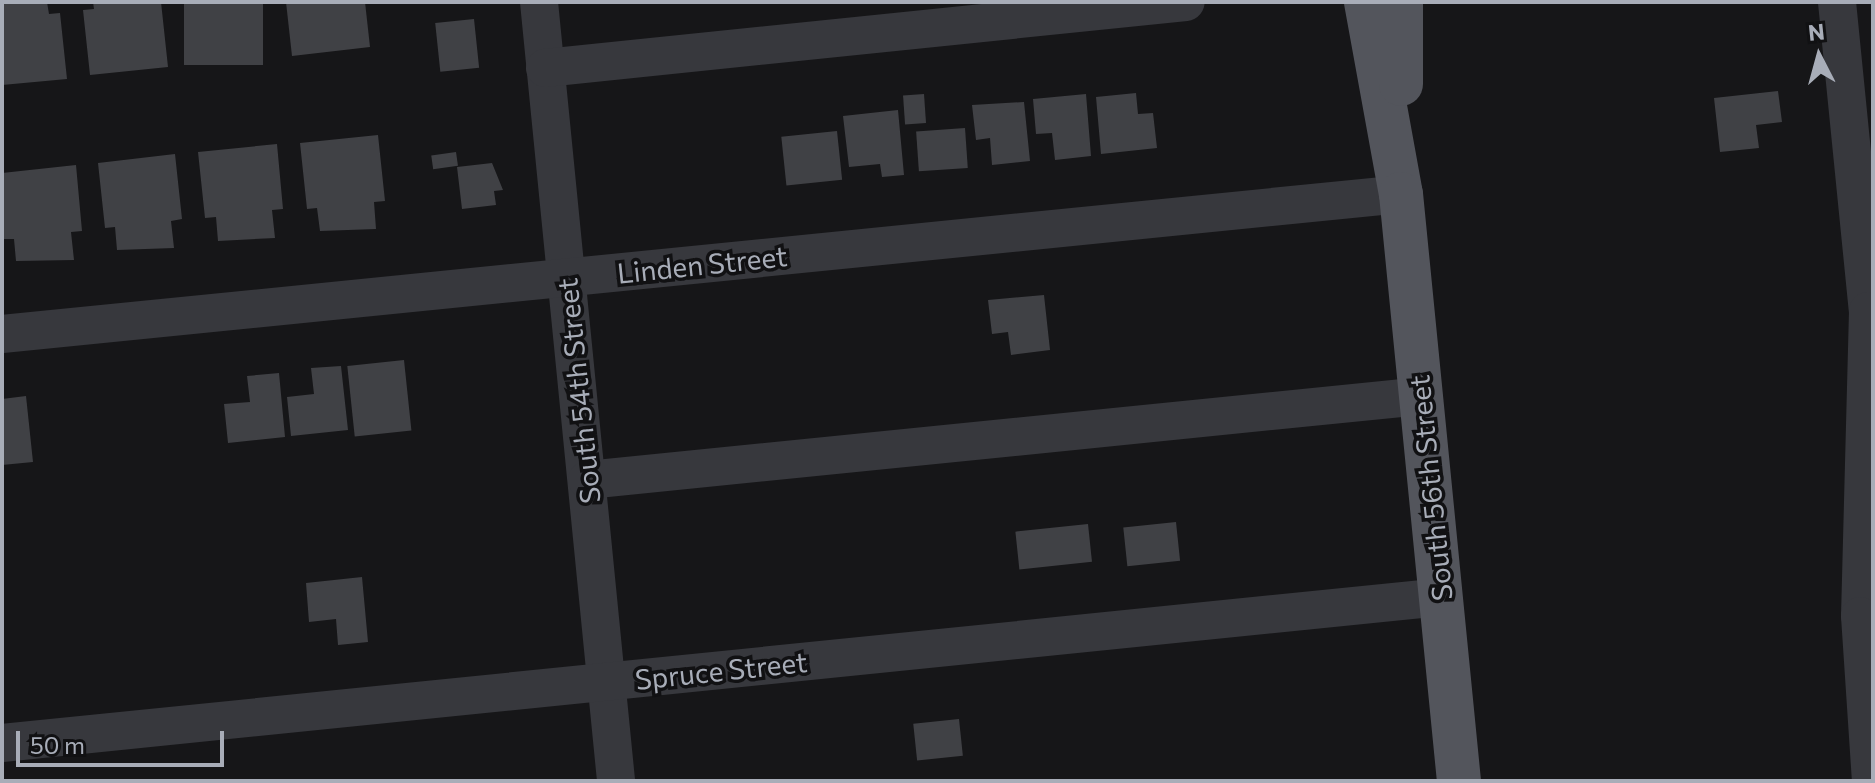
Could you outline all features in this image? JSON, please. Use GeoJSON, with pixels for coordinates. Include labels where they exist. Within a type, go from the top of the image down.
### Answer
{"type":"FeatureCollection","features":[{"type":"Feature","properties":{"kind":"main road","name":"South 56th Street"},"geometry":{"type":"LineString","coordinates":[[1366,2],[1401,194],[1459,781]]}},
{"type":"Feature","properties":{"kind":"main road","name":"South 56th Street"},"geometry":{"type":"LineString","coordinates":[[1401,2],[1401,194]]}},
{"type":"Feature","properties":{"kind":"street","name":"South 54th Street"},"geometry":{"type":"LineString","coordinates":[[539,2],[616,781]]}},
{"type":"Feature","properties":{"kind":"street"},"geometry":{"type":"LineString","coordinates":[[545,68],[1186,2]]}},
{"type":"Feature","properties":{"kind":"street"},"geometry":{"type":"LineString","coordinates":[[1837,2],[1868,311],[1860,616],[1871,781]]}},
{"type":"Feature","properties":{"kind":"street","name":"Linden Street"},"geometry":{"type":"LineString","coordinates":[[2,334],[1401,194]]}},
{"type":"Feature","properties":{"kind":"street"},"geometry":{"type":"LineString","coordinates":[[587,480],[1421,396]]}},
{"type":"Feature","properties":{"kind":"street","name":"Spruce Street"},"geometry":{"type":"LineString","coordinates":[[2,743],[1441,597]]}},
{"type":"Feature","properties":{"kind":"building"},"geometry":{"type":"Polygon","coordinates":[[[2,2],[47,2],[49,14],[60,13],[67,79],[2,85],[2,2]]]}},
{"type":"Feature","properties":{"kind":"building"},"geometry":{"type":"Polygon","coordinates":[[[93,2],[161,2],[168,67],[90,75],[83,10],[94,9],[93,2]]]}},
{"type":"Feature","properties":{"kind":"building"},"geometry":{"type":"Polygon","coordinates":[[[184,2],[263,2],[263,65],[184,65],[184,2]]]}},
{"type":"Feature","properties":{"kind":"building"},"geometry":{"type":"Polygon","coordinates":[[[286,2],[365,2],[370,47],[292,56],[286,2]]]}},
{"type":"Feature","properties":{"kind":"building"},"geometry":{"type":"Polygon","coordinates":[[[474,19],[479,68],[440,72],[435,23],[474,19]]]}},
{"type":"Feature","properties":{"kind":"building"},"geometry":{"type":"Polygon","coordinates":[[[1778,91],[1782,122],[1756,125],[1759,148],[1720,152],[1714,98],[1778,91]]]}},
{"type":"Feature","properties":{"kind":"building"},"geometry":{"type":"Polygon","coordinates":[[[1136,93],[1138,114],[1153,113],[1157,148],[1101,154],[1096,97],[1136,93]]]}},
{"type":"Feature","properties":{"kind":"building"},"geometry":{"type":"Polygon","coordinates":[[[924,94],[926,123],[905,124],[903,95],[924,94]]]}},
{"type":"Feature","properties":{"kind":"building"},"geometry":{"type":"Polygon","coordinates":[[[1086,94],[1091,156],[1055,160],[1052,133],[1036,134],[1033,99],[1086,94]]]}},
{"type":"Feature","properties":{"kind":"building"},"geometry":{"type":"Polygon","coordinates":[[[1024,102],[1030,161],[992,165],[990,138],[976,140],[972,105],[1024,102]]]}},
{"type":"Feature","properties":{"kind":"building"},"geometry":{"type":"Polygon","coordinates":[[[898,110],[904,175],[882,177],[880,164],[849,167],[843,116],[898,110]]]}},
{"type":"Feature","properties":{"kind":"building"},"geometry":{"type":"Polygon","coordinates":[[[965,128],[968,168],[919,171],[916,131],[965,128]]]}},
{"type":"Feature","properties":{"kind":"building"},"geometry":{"type":"Polygon","coordinates":[[[837,131],[842,180],[786,186],[781,137],[837,131]]]}},
{"type":"Feature","properties":{"kind":"building"},"geometry":{"type":"Polygon","coordinates":[[[378,135],[385,201],[374,202],[376,229],[320,231],[317,208],[307,209],[300,143],[378,135]]]}},
{"type":"Feature","properties":{"kind":"building"},"geometry":{"type":"Polygon","coordinates":[[[277,144],[283,209],[272,210],[275,238],[218,241],[216,217],[205,218],[198,152],[277,144]]]}},
{"type":"Feature","properties":{"kind":"building"},"geometry":{"type":"Polygon","coordinates":[[[456,152],[458,166],[433,169],[431,155],[456,152]]]}},
{"type":"Feature","properties":{"kind":"building"},"geometry":{"type":"Polygon","coordinates":[[[175,154],[182,219],[171,221],[174,248],[117,250],[115,227],[105,228],[98,163],[175,154]]]}},
{"type":"Feature","properties":{"kind":"building"},"geometry":{"type":"Polygon","coordinates":[[[492,163],[503,190],[494,191],[496,205],[462,209],[457,167],[492,163]]]}},
{"type":"Feature","properties":{"kind":"building"},"geometry":{"type":"Polygon","coordinates":[[[76,165],[82,231],[71,232],[74,260],[16,261],[14,239],[3,239],[2,173],[76,165]]]}},
{"type":"Feature","properties":{"kind":"building"},"geometry":{"type":"Polygon","coordinates":[[[1044,295],[1050,350],[1011,355],[1008,332],[992,334],[988,300],[1044,295]]]}},
{"type":"Feature","properties":{"kind":"building"},"geometry":{"type":"Polygon","coordinates":[[[404,360],[411,431],[355,437],[347,366],[404,360]]]}},
{"type":"Feature","properties":{"kind":"building"},"geometry":{"type":"Polygon","coordinates":[[[341,366],[348,430],[291,436],[287,397],[314,394],[311,368],[341,366]]]}},
{"type":"Feature","properties":{"kind":"building"},"geometry":{"type":"Polygon","coordinates":[[[279,373],[285,437],[228,443],[224,404],[250,402],[247,376],[279,373]]]}},
{"type":"Feature","properties":{"kind":"building"},"geometry":{"type":"Polygon","coordinates":[[[26,396],[33,462],[2,465],[2,399],[26,396]]]}},
{"type":"Feature","properties":{"kind":"building"},"geometry":{"type":"Polygon","coordinates":[[[1176,522],[1180,561],[1127,566],[1123,528],[1176,522]]]}},
{"type":"Feature","properties":{"kind":"building"},"geometry":{"type":"Polygon","coordinates":[[[1088,524],[1092,562],[1019,569],[1015,532],[1088,524]]]}},
{"type":"Feature","properties":{"kind":"building"},"geometry":{"type":"Polygon","coordinates":[[[362,577],[368,642],[338,645],[336,619],[309,622],[306,583],[362,577]]]}},
{"type":"Feature","properties":{"kind":"building"},"geometry":{"type":"Polygon","coordinates":[[[959,719],[963,756],[917,761],[913,724],[959,719]]]}}]}
